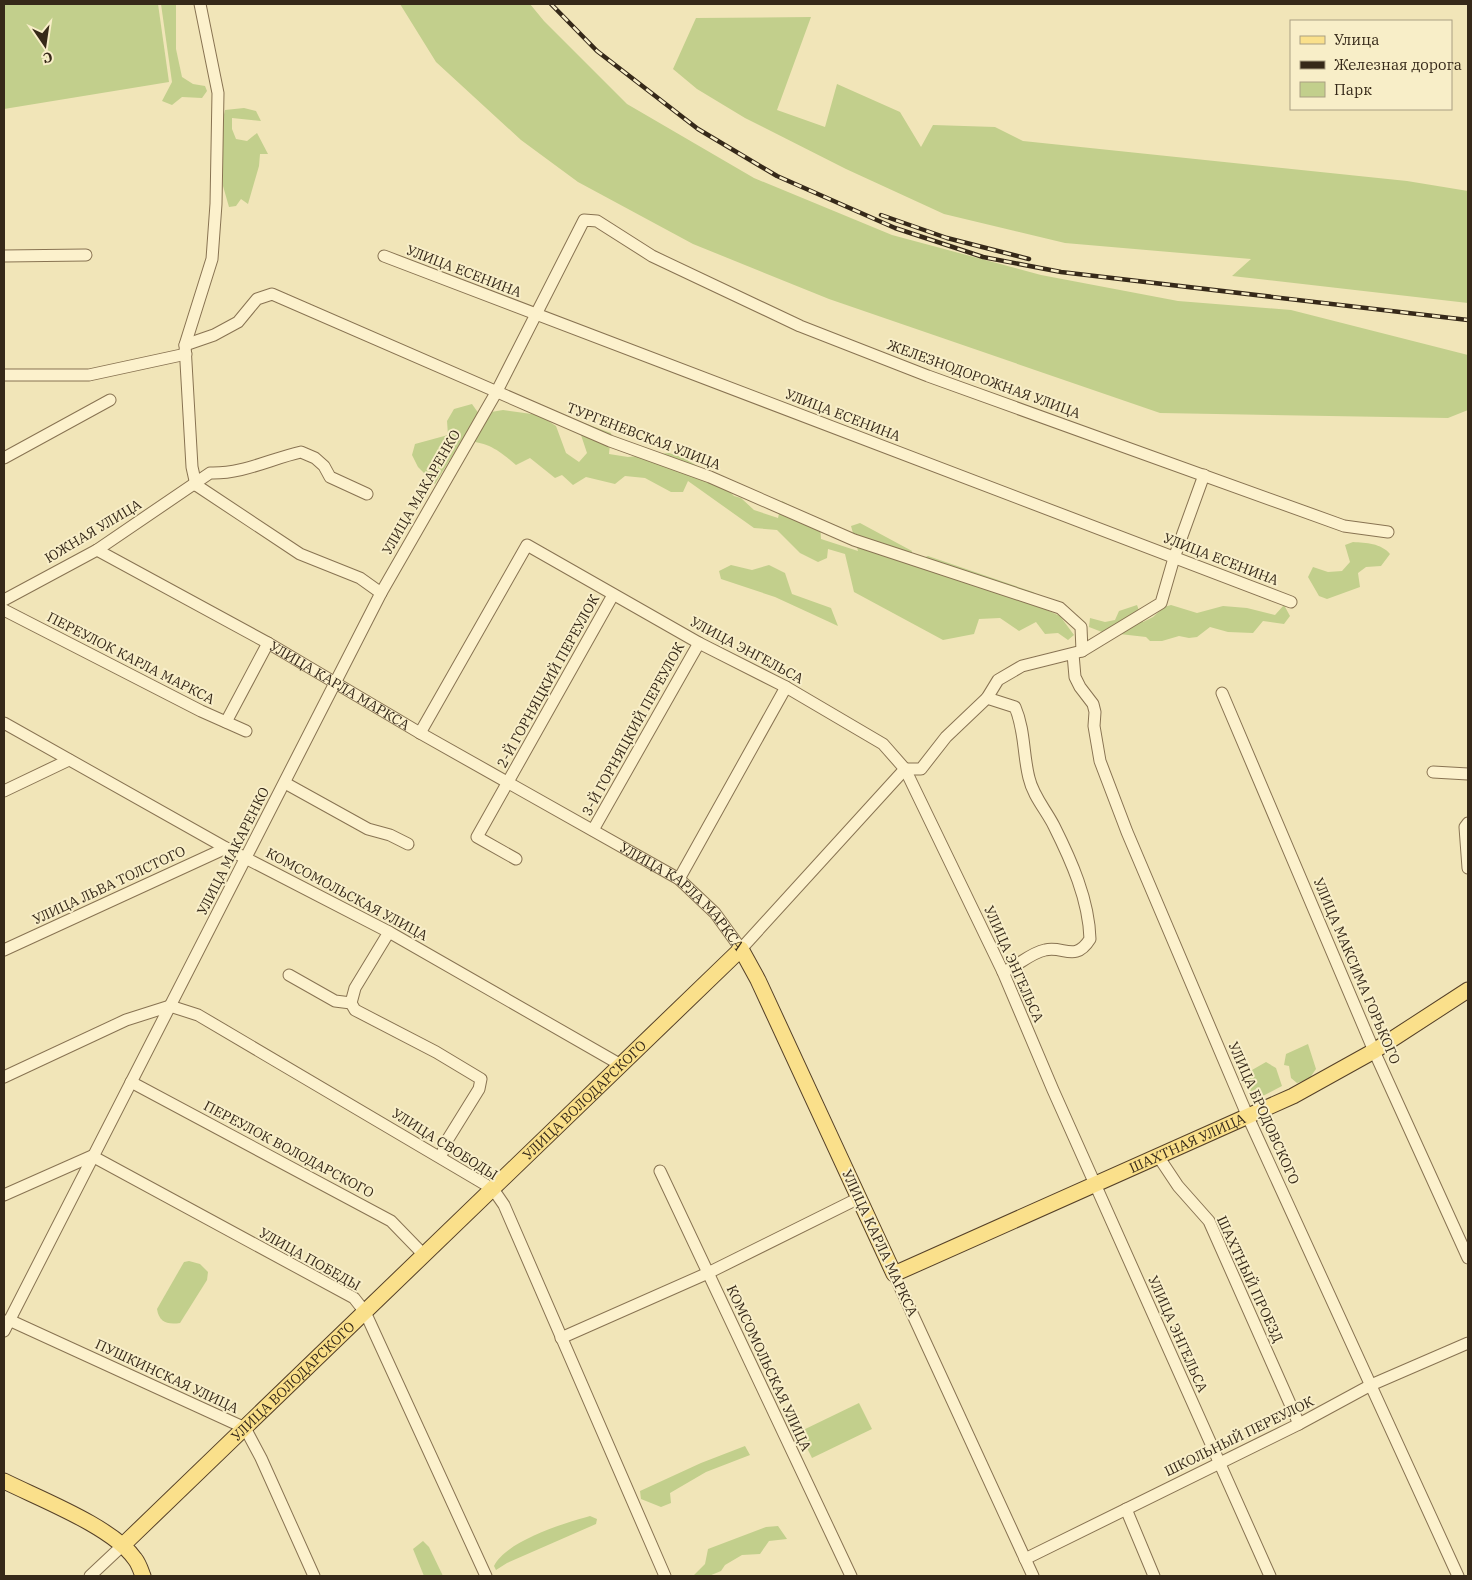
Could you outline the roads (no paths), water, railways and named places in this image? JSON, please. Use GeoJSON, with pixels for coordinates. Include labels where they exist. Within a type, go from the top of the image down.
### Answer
{"type":"FeatureCollection","features":[{"type":"Feature","properties":{"kind":"main road","name":"УЛИЦА ВОЛОДАРСКОГО"},"geometry":{"type":"LineString","coordinates":[[123,1545],[741,949]]}},
{"type":"Feature","properties":{"kind":"main road","name":"УЛИЦА КАРЛА МАРКСА"},"geometry":{"type":"LineString","coordinates":[[741,949],[758,980],[894,1274]]}},
{"type":"Feature","properties":{"kind":"main road","name":"ШАХТНАЯ УЛИЦА"},"geometry":{"type":"LineString","coordinates":[[894,1274],[1293,1096],[1374,1051],[1468,990]]}},
{"type":"Feature","properties":{"kind":"main road"},"geometry":{"type":"LineString","coordinates":[[4,1481],[92,1524],[123,1545],[136,1560],[144,1576]]}},
{"type":"Feature","properties":{"kind":"street"},"geometry":{"type":"LineString","coordinates":[[200,4],[218,93],[216,204],[212,259],[186,350],[192,467],[196,485],[300,554],[360,578],[381,593]]}},
{"type":"Feature","properties":{"kind":"street","name":"УЛИЦА МАКАРЕНКО"},"geometry":{"type":"LineString","coordinates":[[4,1331],[381,593],[497,390],[584,220]]}},
{"type":"Feature","properties":{"kind":"street","name":"ЖЕЛЕЗНОДОРОЖНАЯ УЛИЦА"},"geometry":{"type":"LineString","coordinates":[[584,220],[598,221],[652,256],[800,326],[928,376],[1344,526],[1388,532]]}},
{"type":"Feature","properties":{"kind":"street"},"geometry":{"type":"LineString","coordinates":[[4,256],[86,255]]}},
{"type":"Feature","properties":{"kind":"street","name":"УЛИЦА ЕСЕНИНА"},"geometry":{"type":"LineString","coordinates":[[384,256],[1291,602]]}},
{"type":"Feature","properties":{"kind":"street","name":"ТУРГЕНЕВСКАЯ УЛИЦА"},"geometry":{"type":"LineString","coordinates":[[4,375],[89,375],[186,350],[238,322],[257,299],[272,294],[497,390],[610,441],[710,477],[854,540],[1060,608],[1081,627],[1078,653]]}},
{"type":"Feature","properties":{"kind":"street"},"geometry":{"type":"LineString","coordinates":[[4,458],[110,400]]}},
{"type":"Feature","properties":{"kind":"street","name":"ЮЖНАЯ УЛИЦА"},"geometry":{"type":"LineString","coordinates":[[4,600],[97,550],[210,474],[230,474],[301,452],[315,458],[324,466],[330,477],[366,494]]}},
{"type":"Feature","properties":{"kind":"street","name":"УЛИЦА ВОЛОДАРСКОГО"},"geometry":{"type":"LineString","coordinates":[[741,949],[905,769],[921,769],[946,737],[986,698],[998,680],[1022,666],[1078,653],[1161,603],[1174,558],[1204,475]]}},
{"type":"Feature","properties":{"kind":"street","name":"УЛИЦА ЭНГЕЛЬСА"},"geometry":{"type":"LineString","coordinates":[[420,733],[527,545],[699,643],[786,687],[883,744],[905,769],[1003,972],[1218,1464],[1270,1576]]}},
{"type":"Feature","properties":{"kind":"street","name":"УЛИЦА КАРЛА МАРКСА"},"geometry":{"type":"LineString","coordinates":[[97,550],[268,643],[420,733],[679,879],[715,913],[741,949]]}},
{"type":"Feature","properties":{"kind":"street","name":"2-Й ГОРНЯЦКИЙ ПЕРЕУЛОК"},"geometry":{"type":"LineString","coordinates":[[516,859],[477,837],[496,800],[509,783],[613,594]]}},
{"type":"Feature","properties":{"kind":"street","name":"ПЕРЕУЛОК КАРЛА МАРКСА"},"geometry":{"type":"LineString","coordinates":[[4,610],[246,731]]}},
{"type":"Feature","properties":{"kind":"street"},"geometry":{"type":"LineString","coordinates":[[226,722],[268,643]]}},
{"type":"Feature","properties":{"kind":"street","name":"3-Й ГОРНЯЦКИЙ ПЕРЕУЛОК"},"geometry":{"type":"LineString","coordinates":[[593,830],[699,643]]}},
{"type":"Feature","properties":{"kind":"street","name":"УЛИЦА БРОДОВСКОГО"},"geometry":{"type":"LineString","coordinates":[[1078,653],[1075,677],[1093,704],[1096,712],[1094,726],[1100,761],[1127,832],[1248,1117],[1458,1576]]}},
{"type":"Feature","properties":{"kind":"street"},"geometry":{"type":"LineString","coordinates":[[679,879],[786,687]]}},
{"type":"Feature","properties":{"kind":"street","name":"УЛИЦА МАКСИМА ГОРЬКОГО"},"geometry":{"type":"LineString","coordinates":[[1222,693],[1374,1051],[1468,1258]]}},
{"type":"Feature","properties":{"kind":"street"},"geometry":{"type":"LineString","coordinates":[[986,698],[1015,707],[1024,736],[1029,778],[1053,825],[1081,890],[1090,938],[1080,950],[1071,952],[1047,949],[1036,952],[1017,966],[1003,972]]}},
{"type":"Feature","properties":{"kind":"street","name":"КОМСОМОЛЬСКАЯ УЛИЦА"},"geometry":{"type":"LineString","coordinates":[[4,723],[226,848],[247,857],[389,932],[621,1064]]}},
{"type":"Feature","properties":{"kind":"street"},"geometry":{"type":"LineString","coordinates":[[4,791],[69,760]]}},
{"type":"Feature","properties":{"kind":"street"},"geometry":{"type":"LineString","coordinates":[[1433,772],[1468,774]]}},
{"type":"Feature","properties":{"kind":"street"},"geometry":{"type":"LineString","coordinates":[[284,783],[368,829],[390,834],[408,844]]}},
{"type":"Feature","properties":{"kind":"street"},"geometry":{"type":"LineString","coordinates":[[1468,823],[1465,827],[1468,868]]}},
{"type":"Feature","properties":{"kind":"street","name":"УЛИЦА ЛЬВА ТОЛСТОГО"},"geometry":{"type":"LineString","coordinates":[[4,950],[226,848]]}},
{"type":"Feature","properties":{"kind":"street"},"geometry":{"type":"LineString","coordinates":[[351,1003],[356,988],[389,932]]}},
{"type":"Feature","properties":{"kind":"street"},"geometry":{"type":"LineString","coordinates":[[289,975],[335,1001],[351,1003],[356,1010],[436,1052],[481,1079],[479,1088],[448,1139],[441,1156]]}},
{"type":"Feature","properties":{"kind":"street"},"geometry":{"type":"LineString","coordinates":[[4,1077],[126,1020],[170,1006]]}},
{"type":"Feature","properties":{"kind":"street","name":"УЛИЦА СВОБОДЫ"},"geometry":{"type":"LineString","coordinates":[[170,1006],[198,1015],[441,1156],[493,1189],[504,1205],[665,1576]]}},
{"type":"Feature","properties":{"kind":"street","name":"ПЕРЕУЛОК ВОЛОДАРСКОГО"},"geometry":{"type":"LineString","coordinates":[[131,1082],[390,1221],[424,1255]]}},
{"type":"Feature","properties":{"kind":"street"},"geometry":{"type":"LineString","coordinates":[[4,1195],[92,1156]]}},
{"type":"Feature","properties":{"kind":"street","name":"УЛИЦА ПОБЕДЫ"},"geometry":{"type":"LineString","coordinates":[[92,1156],[354,1298],[365,1312],[486,1576]]}},
{"type":"Feature","properties":{"kind":"street","name":"ШАХТНЫЙ ПРОЕЗД"},"geometry":{"type":"LineString","coordinates":[[1158,1156],[1178,1186],[1209,1221],[1300,1424]]}},
{"type":"Feature","properties":{"kind":"street","name":"КОМСОМОЛЬСКАЯ УЛИЦА"},"geometry":{"type":"LineString","coordinates":[[660,1172],[851,1576]]}},
{"type":"Feature","properties":{"kind":"street"},"geometry":{"type":"LineString","coordinates":[[561,1338],[708,1273],[859,1198]]}},
{"type":"Feature","properties":{"kind":"street","name":"УЛИЦА КАРЛА МАРКСА"},"geometry":{"type":"LineString","coordinates":[[894,1274],[1033,1576]]}},
{"type":"Feature","properties":{"kind":"street","name":"ПУШКИНСКАЯ УЛИЦА"},"geometry":{"type":"LineString","coordinates":[[9,1320],[245,1428],[262,1458],[314,1576]]}},
{"type":"Feature","properties":{"kind":"street","name":"ШКОЛЬНЫЙ ПЕРЕУЛОК"},"geometry":{"type":"LineString","coordinates":[[1025,1559],[1300,1424],[1371,1385],[1468,1343]]}},
{"type":"Feature","properties":{"kind":"street"},"geometry":{"type":"LineString","coordinates":[[1126,1509],[1154,1576]]}},
{"type":"Feature","properties":{"kind":"street","name":"УЛИЦА ВОЛОДАРСКОГО"},"geometry":{"type":"LineString","coordinates":[[90,1576],[123,1545]]}},
{"type":"Feature","properties":{"kind":"railway"},"geometry":{"type":"LineString","coordinates":[[551,4],[597,51],[698,129],[777,176],[895,228],[983,257],[1061,272],[1468,320]]}},
{"type":"Feature","properties":{"kind":"railway"},"geometry":{"type":"LineString","coordinates":[[881,215],[947,238],[1029,259]]}}]}
